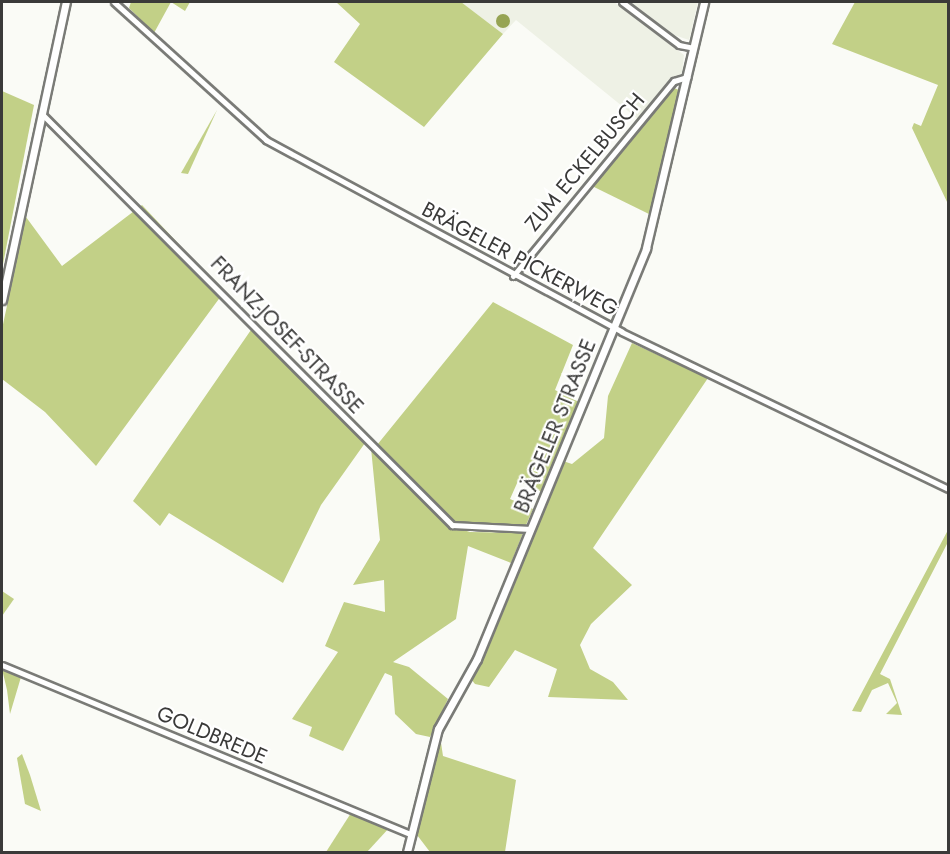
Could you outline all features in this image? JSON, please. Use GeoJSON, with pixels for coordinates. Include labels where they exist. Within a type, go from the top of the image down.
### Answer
{"type":"FeatureCollection","features":[{"type":"Feature","properties":{"kind":"street"},"geometry":{"type":"LineString","coordinates":[[2,300],[66,2]]}},
{"type":"Feature","properties":{"kind":"street","name":"BRÄGELER PICKERWEG"},"geometry":{"type":"LineString","coordinates":[[114,2],[249,129],[513,276],[613,328],[948,489]]}},
{"type":"Feature","properties":{"kind":"street"},"geometry":{"type":"LineString","coordinates":[[622,2],[679,45],[694,48]]}},
{"type":"Feature","properties":{"kind":"street","name":"BRÄGELER STRASSE"},"geometry":{"type":"LineString","coordinates":[[407,852],[438,729],[477,659],[651,233],[704,2]]}},
{"type":"Feature","properties":{"kind":"street","name":"ZUM ECKELBUSCH"},"geometry":{"type":"LineString","coordinates":[[513,276],[674,81],[687,77]]}},
{"type":"Feature","properties":{"kind":"street","name":"FRANZ-JOSEF-STRASSE"},"geometry":{"type":"LineString","coordinates":[[42,114],[452,525],[531,529]]}},
{"type":"Feature","properties":{"kind":"street","name":"GOLDBREDE"},"geometry":{"type":"LineString","coordinates":[[2,665],[410,834]]}},
{"type":"Feature","properties":{"kind":"shaded area"},"geometry":{"type":"Polygon","coordinates":[[[131,2],[171,2],[154,33],[129,8],[131,2]]]}},
{"type":"Feature","properties":{"kind":"shaded area"},"geometry":{"type":"Polygon","coordinates":[[[171,2],[190,2],[185,11],[171,2]]]}},
{"type":"Feature","properties":{"kind":"shaded area"},"geometry":{"type":"Polygon","coordinates":[[[336,2],[461,2],[503,34],[424,127],[334,62],[360,24],[336,2]]]}},
{"type":"Feature","properties":{"kind":"shaded area"},"geometry":{"type":"Polygon","coordinates":[[[461,2],[614,2],[684,55],[682,72],[638,119],[516,20],[503,34],[461,2]]]}},
{"type":"Feature","properties":{"kind":"shaded area"},"geometry":{"type":"Polygon","coordinates":[[[629,2],[698,2],[689,40],[674,35],[629,2]]]}},
{"type":"Feature","properties":{"kind":"shaded area"},"geometry":{"type":"Polygon","coordinates":[[[855,2],[948,2],[948,204],[912,128],[914,123],[921,126],[938,85],[832,44],[855,2]]]}},
{"type":"Feature","properties":{"kind":"shaded area"},"geometry":{"type":"Polygon","coordinates":[[[500,14],[506,14],[510,21],[506,28],[500,28],[496,24],[496,18],[500,14]]]}},
{"type":"Feature","properties":{"kind":"shaded area"},"geometry":{"type":"Polygon","coordinates":[[[674,88],[679,90],[651,215],[592,186],[674,88]]]}},
{"type":"Feature","properties":{"kind":"shaded area"},"geometry":{"type":"Polygon","coordinates":[[[2,91],[34,105],[2,269],[2,91]]]}},
{"type":"Feature","properties":{"kind":"shaded area"},"geometry":{"type":"Polygon","coordinates":[[[217,110],[188,174],[181,173],[217,110]]]}},
{"type":"Feature","properties":{"kind":"shaded area"},"geometry":{"type":"Polygon","coordinates":[[[142,205],[224,292],[96,466],[45,412],[2,379],[2,329],[26,217],[62,266],[142,205]]]}},
{"type":"Feature","properties":{"kind":"shaded area"},"geometry":{"type":"Polygon","coordinates":[[[493,302],[573,345],[555,390],[579,402],[542,492],[518,481],[510,499],[533,509],[526,525],[467,526],[453,521],[377,445],[493,302]]]}},
{"type":"Feature","properties":{"kind":"shaded area"},"geometry":{"type":"Polygon","coordinates":[[[253,327],[365,443],[321,505],[283,583],[169,513],[160,526],[133,501],[253,327]]]}},
{"type":"Feature","properties":{"kind":"shaded area"},"geometry":{"type":"Polygon","coordinates":[[[632,343],[708,378],[593,548],[632,585],[591,624],[580,645],[590,669],[613,682],[628,700],[548,697],[557,669],[515,650],[489,687],[475,684],[471,679],[563,461],[572,464],[604,438],[608,396],[632,343]]]}},
{"type":"Feature","properties":{"kind":"shaded area"},"geometry":{"type":"Polygon","coordinates":[[[371,448],[447,525],[470,532],[523,533],[511,563],[468,546],[456,619],[393,662],[409,667],[448,699],[430,737],[416,734],[395,714],[392,676],[385,673],[343,751],[309,736],[312,727],[292,719],[338,652],[325,646],[344,602],[385,612],[384,580],[353,585],[380,540],[371,448]]]}},
{"type":"Feature","properties":{"kind":"shaded area"},"geometry":{"type":"Polygon","coordinates":[[[948,530],[948,542],[880,674],[890,679],[902,715],[886,714],[897,703],[888,683],[872,690],[861,712],[852,711],[948,530]]]}},
{"type":"Feature","properties":{"kind":"shaded area"},"geometry":{"type":"Polygon","coordinates":[[[2,591],[14,599],[2,616],[2,591]]]}},
{"type":"Feature","properties":{"kind":"shaded area"},"geometry":{"type":"Polygon","coordinates":[[[2,669],[21,677],[10,714],[7,690],[2,669]]]}},
{"type":"Feature","properties":{"kind":"shaded area"},"geometry":{"type":"Polygon","coordinates":[[[440,736],[443,756],[516,780],[505,852],[430,852],[414,831],[440,736]]]}},
{"type":"Feature","properties":{"kind":"shaded area"},"geometry":{"type":"Polygon","coordinates":[[[22,754],[41,811],[25,804],[17,758],[22,754]]]}},
{"type":"Feature","properties":{"kind":"shaded area"},"geometry":{"type":"Polygon","coordinates":[[[351,813],[390,827],[367,852],[326,852],[351,813]]]}}]}
